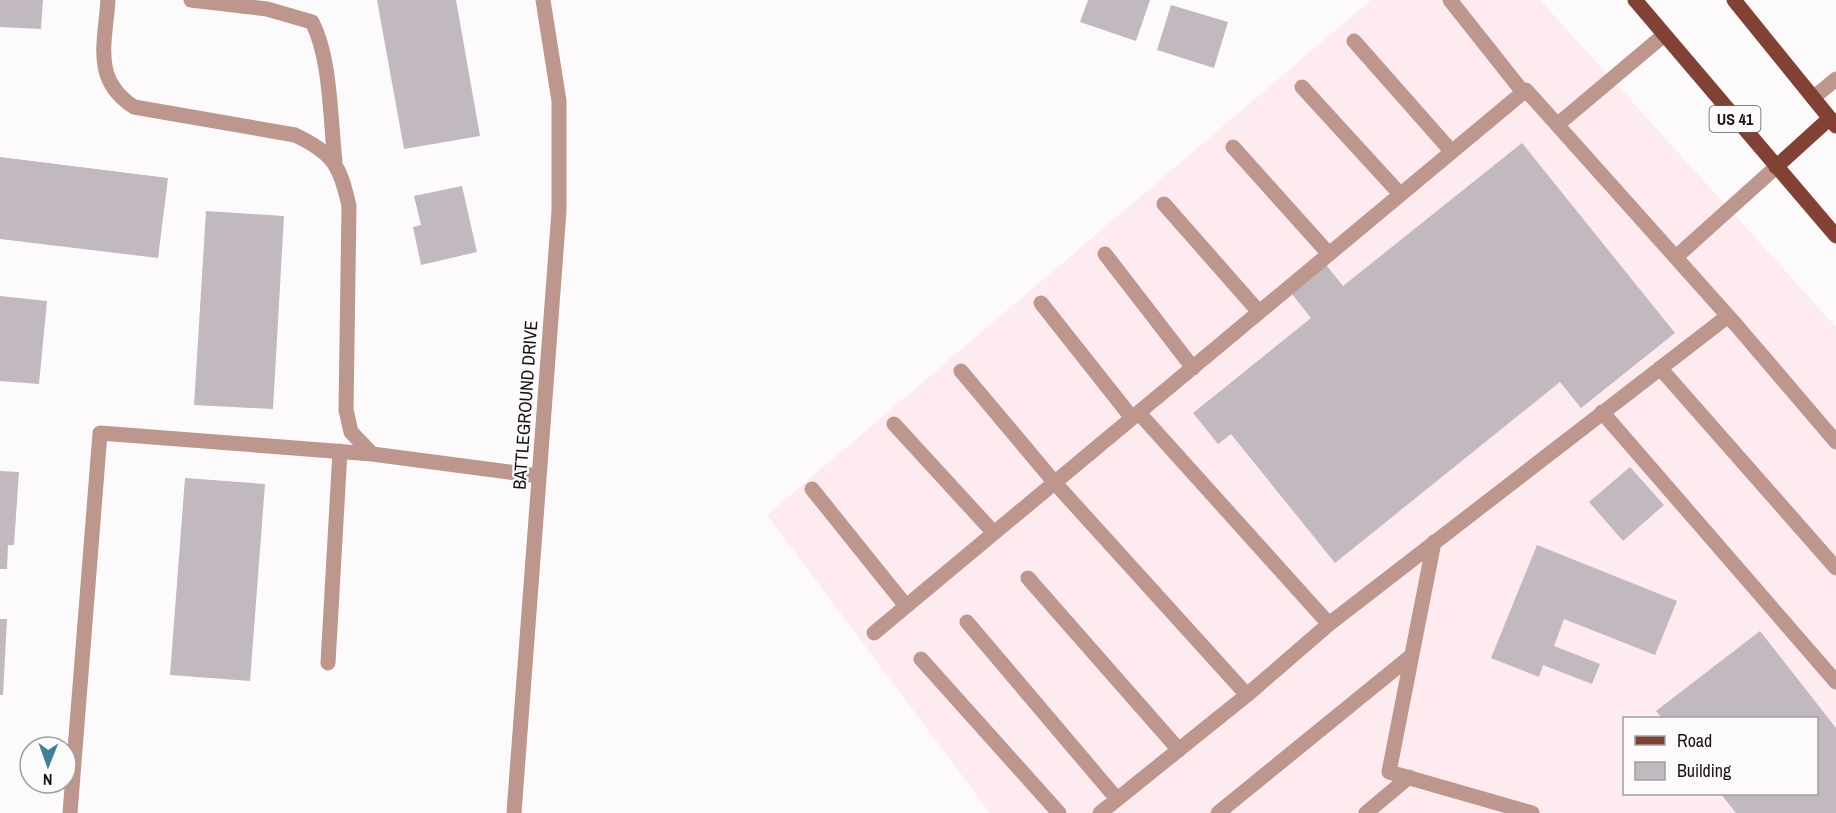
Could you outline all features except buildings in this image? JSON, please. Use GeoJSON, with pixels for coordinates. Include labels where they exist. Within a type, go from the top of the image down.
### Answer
{"type":"FeatureCollection","features":[{"type":"Feature","properties":{"kind":"main road","name":"US 41"},"geometry":{"type":"LineString","coordinates":[[1635,0],[1836,236]]}},
{"type":"Feature","properties":{"kind":"main road"},"geometry":{"type":"LineString","coordinates":[[1734,0],[1833,122],[1776,167]]}},
{"type":"Feature","properties":{"kind":"street"},"geometry":{"type":"LineString","coordinates":[[108,0],[103,61],[108,83],[118,97],[134,107],[295,135],[319,147],[334,161]]}},
{"type":"Feature","properties":{"kind":"street"},"geometry":{"type":"LineString","coordinates":[[191,0],[267,9],[312,22],[324,63],[334,161],[343,180],[349,206],[346,410],[351,432],[372,454]]}},
{"type":"Feature","properties":{"kind":"street","name":"BATTLEGROUND DRIVE"},"geometry":{"type":"LineString","coordinates":[[514,813],[559,211],[559,101],[543,0]]}},
{"type":"Feature","properties":{"kind":"street"},"geometry":{"type":"LineString","coordinates":[[1450,0],[1523,92]]}},
{"type":"Feature","properties":{"kind":"street"},"geometry":{"type":"LineString","coordinates":[[1557,125],[1664,35]]}},
{"type":"Feature","properties":{"kind":"street"},"geometry":{"type":"LineString","coordinates":[[1354,41],[1452,152]]}},
{"type":"Feature","properties":{"kind":"street"},"geometry":{"type":"LineString","coordinates":[[1813,98],[1836,79]]}},
{"type":"Feature","properties":{"kind":"street"},"geometry":{"type":"LineString","coordinates":[[1302,87],[1400,194]]}},
{"type":"Feature","properties":{"kind":"street"},"geometry":{"type":"LineString","coordinates":[[874,633],[1526,90],[1676,257],[1836,441]]}},
{"type":"Feature","properties":{"kind":"street"},"geometry":{"type":"LineString","coordinates":[[1233,147],[1329,254]]}},
{"type":"Feature","properties":{"kind":"street"},"geometry":{"type":"LineString","coordinates":[[1676,257],[1776,167]]}},
{"type":"Feature","properties":{"kind":"street"},"geometry":{"type":"LineString","coordinates":[[1164,204],[1259,312]]}},
{"type":"Feature","properties":{"kind":"street"},"geometry":{"type":"LineString","coordinates":[[1105,254],[1193,368]]}},
{"type":"Feature","properties":{"kind":"street"},"geometry":{"type":"LineString","coordinates":[[1041,303],[1135,416],[1329,624]]}},
{"type":"Feature","properties":{"kind":"street"},"geometry":{"type":"LineString","coordinates":[[1100,813],[1247,695],[1329,624],[1728,316]]}},
{"type":"Feature","properties":{"kind":"street"},"geometry":{"type":"LineString","coordinates":[[1660,368],[1836,568]]}},
{"type":"Feature","properties":{"kind":"street"},"geometry":{"type":"LineString","coordinates":[[961,371],[1055,483],[1247,695]]}},
{"type":"Feature","properties":{"kind":"street"},"geometry":{"type":"LineString","coordinates":[[1602,412],[1836,682]]}},
{"type":"Feature","properties":{"kind":"street"},"geometry":{"type":"LineString","coordinates":[[894,424],[994,533]]}},
{"type":"Feature","properties":{"kind":"street"},"geometry":{"type":"LineString","coordinates":[[70,813],[100,433],[372,454],[539,476]]}},
{"type":"Feature","properties":{"kind":"street"},"geometry":{"type":"LineString","coordinates":[[328,663],[340,451]]}},
{"type":"Feature","properties":{"kind":"street"},"geometry":{"type":"LineString","coordinates":[[812,489],[906,606]]}},
{"type":"Feature","properties":{"kind":"street"},"geometry":{"type":"LineString","coordinates":[[1434,542],[1389,772],[1532,813]]}},
{"type":"Feature","properties":{"kind":"street"},"geometry":{"type":"LineString","coordinates":[[1028,578],[1179,750]]}},
{"type":"Feature","properties":{"kind":"street"},"geometry":{"type":"LineString","coordinates":[[967,622],[1117,799]]}},
{"type":"Feature","properties":{"kind":"street"},"geometry":{"type":"LineString","coordinates":[[1218,813],[1412,656]]}},
{"type":"Feature","properties":{"kind":"street"},"geometry":{"type":"LineString","coordinates":[[921,660],[1059,813]]}},
{"type":"Feature","properties":{"kind":"street"},"geometry":{"type":"LineString","coordinates":[[1366,813],[1409,777]]}},
{"type":"Feature","properties":{"kind":"shaded area"},"geometry":{"type":"Polygon","coordinates":[[[1371,0],[1540,0],[1836,327],[1836,813],[990,813],[767,515],[1371,0]]]}}]}
